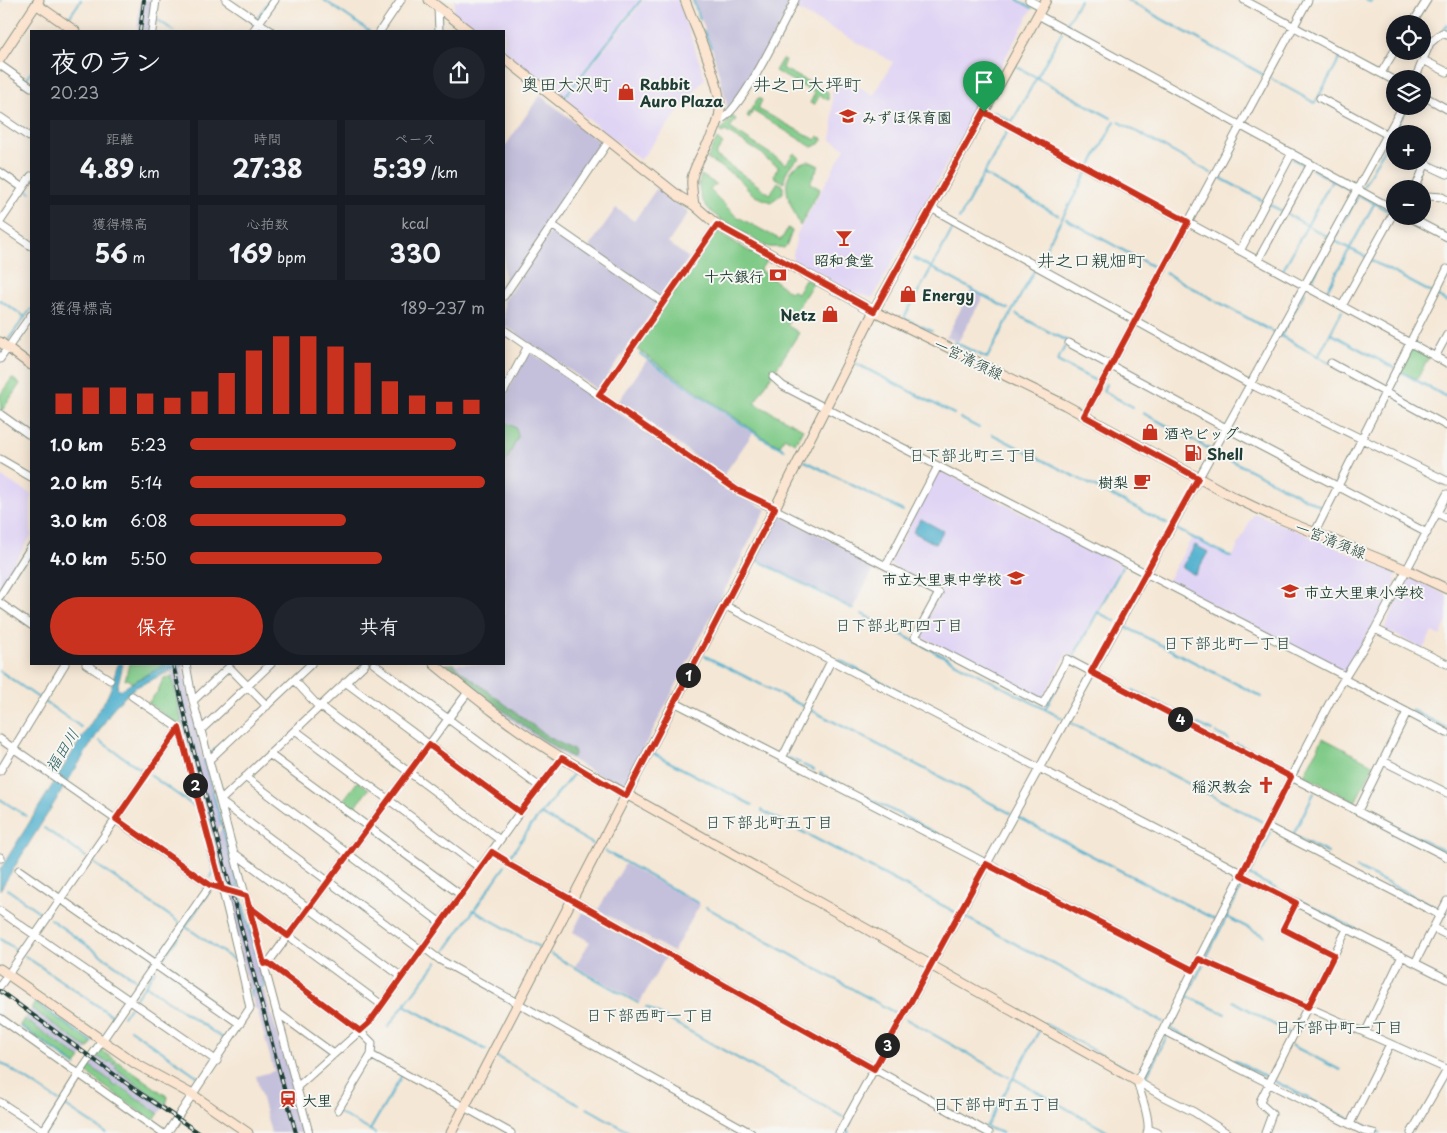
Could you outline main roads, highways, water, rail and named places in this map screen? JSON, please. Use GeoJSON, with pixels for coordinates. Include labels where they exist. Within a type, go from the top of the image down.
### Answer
{"type":"FeatureCollection","features":[{"type":"Feature","properties":{"kind":"water"},"geometry":{"type":"Polygon","coordinates":[[[921,519],[943,531],[936,544],[913,532],[921,519]]]}},
{"type":"Feature","properties":{"kind":"water"},"geometry":{"type":"Polygon","coordinates":[[[1195,545],[1208,552],[1195,575],[1182,567],[1195,545]]]}},
{"type":"Feature","properties":{"kind":"water"},"geometry":{"type":"Polygon","coordinates":[[[118,665],[123,665],[117,688],[120,690],[164,665],[183,665],[134,688],[114,707],[0,890],[0,870],[111,688],[118,665]]]}},
{"type":"Feature","properties":{"kind":"waterway"},"geometry":{"type":"LineString","coordinates":[[68,19],[81,0]]}},
{"type":"Feature","properties":{"kind":"waterway"},"geometry":{"type":"LineString","coordinates":[[256,19],[270,0]]}},
{"type":"Feature","properties":{"kind":"waterway"},"geometry":{"type":"LineString","coordinates":[[324,0],[368,30]]}},
{"type":"Feature","properties":{"kind":"waterway"},"geometry":{"type":"LineString","coordinates":[[563,99],[641,0]]}},
{"type":"Feature","properties":{"kind":"waterway"},"geometry":{"type":"LineString","coordinates":[[693,0],[700,19]]}},
{"type":"Feature","properties":{"kind":"waterway"},"geometry":{"type":"LineString","coordinates":[[1018,0],[1032,8]]}},
{"type":"Feature","properties":{"kind":"waterway"},"geometry":{"type":"LineString","coordinates":[[1065,26],[1080,0]]}},
{"type":"Feature","properties":{"kind":"waterway"},"geometry":{"type":"LineString","coordinates":[[1127,0],[1264,75]]}},
{"type":"Feature","properties":{"kind":"waterway"},"geometry":{"type":"LineString","coordinates":[[1366,0],[1370,2],[1372,0]]}},
{"type":"Feature","properties":{"kind":"waterway"},"geometry":{"type":"LineString","coordinates":[[158,20],[173,30]]}},
{"type":"Feature","properties":{"kind":"waterway"},"geometry":{"type":"LineString","coordinates":[[1444,30],[1447,25]]}},
{"type":"Feature","properties":{"kind":"waterway"},"geometry":{"type":"LineString","coordinates":[[704,31],[711,47]]}},
{"type":"Feature","properties":{"kind":"waterway"},"geometry":{"type":"LineString","coordinates":[[1012,122],[1062,32]]}},
{"type":"Feature","properties":{"kind":"waterway"},"geometry":{"type":"LineString","coordinates":[[1270,78],[1315,103],[1341,56],[1374,74]]}},
{"type":"Feature","properties":{"kind":"waterway"},"geometry":{"type":"LineString","coordinates":[[1017,67],[1111,118]]}},
{"type":"Feature","properties":{"kind":"waterway"},"geometry":{"type":"LineString","coordinates":[[26,80],[30,74]]}},
{"type":"Feature","properties":{"kind":"waterway"},"geometry":{"type":"LineString","coordinates":[[992,111],[1012,122]]}},
{"type":"Feature","properties":{"kind":"waterway"},"geometry":{"type":"LineString","coordinates":[[1398,125],[1403,115]]}},
{"type":"Feature","properties":{"kind":"waterway"},"geometry":{"type":"LineString","coordinates":[[1091,165],[1115,121]]}},
{"type":"Feature","properties":{"kind":"waterway"},"geometry":{"type":"LineString","coordinates":[[1119,122],[1211,173]]}},
{"type":"Feature","properties":{"kind":"waterway"},"geometry":{"type":"LineString","coordinates":[[959,219],[1009,128]]}},
{"type":"Feature","properties":{"kind":"waterway"},"geometry":{"type":"LineString","coordinates":[[1362,189],[1386,145]]}},
{"type":"Feature","properties":{"kind":"waterway"},"geometry":{"type":"LineString","coordinates":[[1293,159],[1306,166]]}},
{"type":"Feature","properties":{"kind":"waterway"},"geometry":{"type":"LineString","coordinates":[[1312,169],[1352,191]]}},
{"type":"Feature","properties":{"kind":"waterway"},"geometry":{"type":"LineString","coordinates":[[1038,262],[1088,171]]}},
{"type":"Feature","properties":{"kind":"waterway"},"geometry":{"type":"LineString","coordinates":[[983,174],[1058,215]]}},
{"type":"Feature","properties":{"kind":"waterway"},"geometry":{"type":"LineString","coordinates":[[1217,176],[1263,201]]}},
{"type":"Feature","properties":{"kind":"waterway"},"geometry":{"type":"LineString","coordinates":[[1283,270],[1332,180]]}},
{"type":"Feature","properties":{"kind":"waterway"},"geometry":{"type":"LineString","coordinates":[[1334,240],[1358,196]]}},
{"type":"Feature","properties":{"kind":"waterway"},"geometry":{"type":"LineString","coordinates":[[1361,196],[1386,210]]}},
{"type":"Feature","properties":{"kind":"waterway"},"geometry":{"type":"LineString","coordinates":[[1268,204],[1282,211]]}},
{"type":"Feature","properties":{"kind":"waterway"},"geometry":{"type":"LineString","coordinates":[[1325,294],[1374,204]]}},
{"type":"Feature","properties":{"kind":"waterway"},"geometry":{"type":"LineString","coordinates":[[1287,214],[1328,237]]}},
{"type":"Feature","properties":{"kind":"waterway"},"geometry":{"type":"LineString","coordinates":[[1066,219],[1159,270]]}},
{"type":"Feature","properties":{"kind":"waterway"},"geometry":{"type":"LineString","coordinates":[[932,331],[904,318],[955,225]]}},
{"type":"Feature","properties":{"kind":"waterway"},"geometry":{"type":"LineString","coordinates":[[1333,240],[1366,257]]}},
{"type":"Feature","properties":{"kind":"waterway"},"geometry":{"type":"LineString","coordinates":[[1309,285],[1333,242]]}},
{"type":"Feature","properties":{"kind":"waterway"},"geometry":{"type":"LineString","coordinates":[[914,258],[1008,309]]}},
{"type":"Feature","properties":{"kind":"waterway"},"geometry":{"type":"LineString","coordinates":[[1370,260],[1432,293]]}},
{"type":"Feature","properties":{"kind":"waterway"},"geometry":{"type":"LineString","coordinates":[[954,342],[987,358],[1035,269]]}},
{"type":"Feature","properties":{"kind":"waterway"},"geometry":{"type":"LineString","coordinates":[[1165,273],[1275,333]]}},
{"type":"Feature","properties":{"kind":"waterway"},"geometry":{"type":"LineString","coordinates":[[1281,336],[1305,292]]}},
{"type":"Feature","properties":{"kind":"waterway"},"geometry":{"type":"LineString","coordinates":[[1437,296],[1447,302]]}},
{"type":"Feature","properties":{"kind":"waterway"},"geometry":{"type":"LineString","coordinates":[[0,300],[25,317],[8,340]]}},
{"type":"Feature","properties":{"kind":"waterway"},"geometry":{"type":"LineString","coordinates":[[25,317],[30,310]]}},
{"type":"Feature","properties":{"kind":"waterway"},"geometry":{"type":"LineString","coordinates":[[1319,355],[1342,311]]}},
{"type":"Feature","properties":{"kind":"waterway"},"geometry":{"type":"LineString","coordinates":[[1016,314],[1051,333]]}},
{"type":"Feature","properties":{"kind":"waterway"},"geometry":{"type":"LineString","coordinates":[[1330,333],[1394,368]]}},
{"type":"Feature","properties":{"kind":"waterway"},"geometry":{"type":"LineString","coordinates":[[1053,334],[1068,341],[1057,361],[1099,381]]}},
{"type":"Feature","properties":{"kind":"waterway"},"geometry":{"type":"LineString","coordinates":[[1281,336],[1330,363]]}},
{"type":"Feature","properties":{"kind":"waterway"},"geometry":{"type":"LineString","coordinates":[[640,354],[762,438],[785,450]]}},
{"type":"Feature","properties":{"kind":"waterway"},"geometry":{"type":"LineString","coordinates":[[855,363],[954,414]]}},
{"type":"Feature","properties":{"kind":"waterway"},"geometry":{"type":"LineString","coordinates":[[1399,371],[1447,397]]}},
{"type":"Feature","properties":{"kind":"waterway"},"geometry":{"type":"LineString","coordinates":[[1106,384],[1103,391],[1133,407]]}},
{"type":"Feature","properties":{"kind":"waterway"},"geometry":{"type":"LineString","coordinates":[[1143,413],[1175,430]]}},
{"type":"Feature","properties":{"kind":"waterway"},"geometry":{"type":"LineString","coordinates":[[960,418],[979,428]]}},
{"type":"Feature","properties":{"kind":"waterway"},"geometry":{"type":"LineString","coordinates":[[1180,433],[1211,450]]}},
{"type":"Feature","properties":{"kind":"waterway"},"geometry":{"type":"LineString","coordinates":[[992,434],[1167,524]]}},
{"type":"Feature","properties":{"kind":"waterway"},"geometry":{"type":"LineString","coordinates":[[1217,453],[1324,508]]}},
{"type":"Feature","properties":{"kind":"waterway"},"geometry":{"type":"LineString","coordinates":[[1337,481],[1348,458]]}},
{"type":"Feature","properties":{"kind":"waterway"},"geometry":{"type":"LineString","coordinates":[[805,461],[903,511]]}},
{"type":"Feature","properties":{"kind":"waterway"},"geometry":{"type":"LineString","coordinates":[[1176,529],[1231,557]]}},
{"type":"Feature","properties":{"kind":"waterway"},"geometry":{"type":"LineString","coordinates":[[755,559],[853,609]]}},
{"type":"Feature","properties":{"kind":"waterway"},"geometry":{"type":"LineString","coordinates":[[1075,660],[1073,657],[1123,566]]}},
{"type":"Feature","properties":{"kind":"waterway"},"geometry":{"type":"LineString","coordinates":[[1097,612],[1115,621]]}},
{"type":"Feature","properties":{"kind":"waterway"},"geometry":{"type":"LineString","coordinates":[[862,614],[1062,718]]}},
{"type":"Feature","properties":{"kind":"waterway"},"geometry":{"type":"LineString","coordinates":[[1122,625],[1262,697]]}},
{"type":"Feature","properties":{"kind":"waterway"},"geometry":{"type":"LineString","coordinates":[[705,656],[803,706]]}},
{"type":"Feature","properties":{"kind":"waterway"},"geometry":{"type":"LineString","coordinates":[[839,660],[928,706]]}},
{"type":"Feature","properties":{"kind":"waterway"},"geometry":{"type":"LineString","coordinates":[[1045,709],[1069,665]]}},
{"type":"Feature","properties":{"kind":"waterway"},"geometry":{"type":"LineString","coordinates":[[0,671],[40,699]]}},
{"type":"Feature","properties":{"kind":"waterway"},"geometry":{"type":"LineString","coordinates":[[1133,690],[1148,698]]}},
{"type":"Feature","properties":{"kind":"waterway"},"geometry":{"type":"LineString","coordinates":[[1154,700],[1162,705]]}},
{"type":"Feature","properties":{"kind":"waterway","name":"福田川"},"geometry":{"type":"LineString","coordinates":[[45,702],[81,727]]}},
{"type":"Feature","properties":{"kind":"waterway"},"geometry":{"type":"LineString","coordinates":[[1165,706],[1177,712]]}},
{"type":"Feature","properties":{"kind":"waterway"},"geometry":{"type":"LineString","coordinates":[[811,710],[1010,813]]}},
{"type":"Feature","properties":{"kind":"waterway"},"geometry":{"type":"LineString","coordinates":[[1411,710],[1447,728]]}},
{"type":"Feature","properties":{"kind":"waterway"},"geometry":{"type":"LineString","coordinates":[[1181,714],[1193,721]]}},
{"type":"Feature","properties":{"kind":"waterway"},"geometry":{"type":"LineString","coordinates":[[1069,722],[1263,822]]}},
{"type":"Feature","properties":{"kind":"waterway"},"geometry":{"type":"LineString","coordinates":[[1198,724],[1213,731]]}},
{"type":"Feature","properties":{"kind":"waterway"},"geometry":{"type":"LineString","coordinates":[[211,753],[233,733]]}},
{"type":"Feature","properties":{"kind":"waterway"},"geometry":{"type":"LineString","coordinates":[[1216,733],[1228,739]]}},
{"type":"Feature","properties":{"kind":"waterway"},"geometry":{"type":"LineString","coordinates":[[100,741],[145,772]]}},
{"type":"Feature","properties":{"kind":"waterway"},"geometry":{"type":"LineString","coordinates":[[1236,743],[1256,754]]}},
{"type":"Feature","properties":{"kind":"waterway"},"geometry":{"type":"LineString","coordinates":[[654,754],[752,805]]}},
{"type":"Feature","properties":{"kind":"waterway"},"geometry":{"type":"LineString","coordinates":[[789,758],[800,763]]}},
{"type":"Feature","properties":{"kind":"waterway"},"geometry":{"type":"LineString","coordinates":[[204,760],[239,888]]}},
{"type":"Feature","properties":{"kind":"waterway"},"geometry":{"type":"LineString","coordinates":[[1270,761],[1289,770]]}},
{"type":"Feature","properties":{"kind":"waterway"},"geometry":{"type":"LineString","coordinates":[[803,765],[814,770]]}},
{"type":"Feature","properties":{"kind":"waterway"},"geometry":{"type":"LineString","coordinates":[[509,858],[531,826],[575,772]]}},
{"type":"Feature","properties":{"kind":"waterway"},"geometry":{"type":"LineString","coordinates":[[820,773],[827,777]]}},
{"type":"Feature","properties":{"kind":"waterway"},"geometry":{"type":"LineString","coordinates":[[150,775],[198,809]]}},
{"type":"Feature","properties":{"kind":"waterway"},"geometry":{"type":"LineString","coordinates":[[831,779],[843,785]]}},
{"type":"Feature","properties":{"kind":"waterway"},"geometry":{"type":"LineString","coordinates":[[849,788],[951,841]]}},
{"type":"Feature","properties":{"kind":"waterway"},"geometry":{"type":"LineString","coordinates":[[1293,835],[1314,793]]}},
{"type":"Feature","properties":{"kind":"waterway"},"geometry":{"type":"LineString","coordinates":[[0,799],[26,816]]}},
{"type":"Feature","properties":{"kind":"waterway"},"geometry":{"type":"LineString","coordinates":[[761,810],[955,912]]}},
{"type":"Feature","properties":{"kind":"waterway"},"geometry":{"type":"LineString","coordinates":[[1365,811],[1447,852]]}},
{"type":"Feature","properties":{"kind":"waterway"},"geometry":{"type":"LineString","coordinates":[[541,814],[593,844]]}},
{"type":"Feature","properties":{"kind":"waterway"},"geometry":{"type":"LineString","coordinates":[[1017,817],[1214,919]]}},
{"type":"Feature","properties":{"kind":"waterway"},"geometry":{"type":"LineString","coordinates":[[1273,827],[1328,853]]}},
{"type":"Feature","properties":{"kind":"waterway"},"geometry":{"type":"LineString","coordinates":[[44,828],[86,857]]}},
{"type":"Feature","properties":{"kind":"waterway"},"geometry":{"type":"LineString","coordinates":[[1271,832],[1249,875],[1356,929]]}},
{"type":"Feature","properties":{"kind":"waterway"},"geometry":{"type":"LineString","coordinates":[[207,844],[214,872],[210,878]]}},
{"type":"Feature","properties":{"kind":"waterway"},"geometry":{"type":"LineString","coordinates":[[605,851],[698,903]]}},
{"type":"Feature","properties":{"kind":"waterway"},"geometry":{"type":"LineString","coordinates":[[91,861],[180,923]]}},
{"type":"Feature","properties":{"kind":"waterway"},"geometry":{"type":"LineString","coordinates":[[441,957],[505,866]]}},
{"type":"Feature","properties":{"kind":"waterway"},"geometry":{"type":"LineString","coordinates":[[1357,868],[1438,908]]}},
{"type":"Feature","properties":{"kind":"waterway"},"geometry":{"type":"LineString","coordinates":[[1206,958],[1245,880]]}},
{"type":"Feature","properties":{"kind":"waterway"},"geometry":{"type":"LineString","coordinates":[[7,889],[45,916]]}},
{"type":"Feature","properties":{"kind":"waterway"},"geometry":{"type":"LineString","coordinates":[[161,962],[210,891]]}},
{"type":"Feature","properties":{"kind":"waterway"},"geometry":{"type":"LineString","coordinates":[[241,898],[256,954]]}},
{"type":"Feature","properties":{"kind":"waterway"},"geometry":{"type":"LineString","coordinates":[[706,907],[899,1015]]}},
{"type":"Feature","properties":{"kind":"waterway"},"geometry":{"type":"LineString","coordinates":[[473,910],[539,947]]}},
{"type":"Feature","properties":{"kind":"waterway"},"geometry":{"type":"LineString","coordinates":[[963,916],[1163,1022]]}},
{"type":"Feature","properties":{"kind":"waterway"},"geometry":{"type":"LineString","coordinates":[[1227,917],[1264,936]]}},
{"type":"Feature","properties":{"kind":"waterway"},"geometry":{"type":"LineString","coordinates":[[50,919],[139,982]]}},
{"type":"Feature","properties":{"kind":"waterway"},"geometry":{"type":"LineString","coordinates":[[186,927],[237,962]]}},
{"type":"Feature","properties":{"kind":"waterway"},"geometry":{"type":"LineString","coordinates":[[0,939],[20,952]]}},
{"type":"Feature","properties":{"kind":"waterway"},"geometry":{"type":"LineString","coordinates":[[551,954],[638,1003]]}},
{"type":"Feature","properties":{"kind":"waterway"},"geometry":{"type":"LineString","coordinates":[[25,956],[114,1017]]}},
{"type":"Feature","properties":{"kind":"waterway"},"geometry":{"type":"LineString","coordinates":[[251,997],[250,991],[265,987],[257,957]]}},
{"type":"Feature","properties":{"kind":"waterway"},"geometry":{"type":"LineString","coordinates":[[1207,957],[1215,961]]}},
{"type":"Feature","properties":{"kind":"waterway"},"geometry":{"type":"LineString","coordinates":[[404,1005],[437,962]]}},
{"type":"Feature","properties":{"kind":"waterway"},"geometry":{"type":"LineString","coordinates":[[1219,963],[1252,979]]}},
{"type":"Feature","properties":{"kind":"waterway"},"geometry":{"type":"LineString","coordinates":[[1203,964],[1171,1029],[1207,1047]]}},
{"type":"Feature","properties":{"kind":"waterway"},"geometry":{"type":"LineString","coordinates":[[136,998],[155,971]]}},
{"type":"Feature","properties":{"kind":"waterway"},"geometry":{"type":"LineString","coordinates":[[145,985],[225,1040]]}},
{"type":"Feature","properties":{"kind":"waterway"},"geometry":{"type":"LineString","coordinates":[[1187,996],[1225,1014]]}},
{"type":"Feature","properties":{"kind":"waterway"},"geometry":{"type":"LineString","coordinates":[[1233,1001],[1292,1035]]}},
{"type":"Feature","properties":{"kind":"waterway"},"geometry":{"type":"LineString","coordinates":[[35,1002],[92,1042]]}},
{"type":"Feature","properties":{"kind":"waterway"},"geometry":{"type":"LineString","coordinates":[[388,1027],[404,1005],[486,1050]]}},
{"type":"Feature","properties":{"kind":"waterway"},"geometry":{"type":"LineString","coordinates":[[123,1017],[130,1007]]}},
{"type":"Feature","properties":{"kind":"waterway"},"geometry":{"type":"LineString","coordinates":[[646,1007],[843,1117]]}},
{"type":"Feature","properties":{"kind":"waterway"},"geometry":{"type":"LineString","coordinates":[[906,1019],[1009,1077]]}},
{"type":"Feature","properties":{"kind":"waterway"},"geometry":{"type":"LineString","coordinates":[[1044,1023],[1136,1074]]}},
{"type":"Feature","properties":{"kind":"waterway"},"geometry":{"type":"LineString","coordinates":[[20,1026],[76,1066]]}},
{"type":"Feature","properties":{"kind":"waterway"},"geometry":{"type":"LineString","coordinates":[[130,1029],[197,1076]]}},
{"type":"Feature","properties":{"kind":"waterway"},"geometry":{"type":"LineString","coordinates":[[986,1127],[1039,1031]]}},
{"type":"Feature","properties":{"kind":"waterway"},"geometry":{"type":"LineString","coordinates":[[1147,1075],[1167,1036]]}},
{"type":"Feature","properties":{"kind":"waterway"},"geometry":{"type":"LineString","coordinates":[[1291,1045],[1340,1070]]}},
{"type":"Feature","properties":{"kind":"waterway"},"geometry":{"type":"LineString","coordinates":[[1217,1052],[1230,1059]]}},
{"type":"Feature","properties":{"kind":"waterway"},"geometry":{"type":"LineString","coordinates":[[497,1057],[579,1104]]}},
{"type":"Feature","properties":{"kind":"waterway"},"geometry":{"type":"LineString","coordinates":[[1234,1060],[1269,1078]]}},
{"type":"Feature","properties":{"kind":"waterway"},"geometry":{"type":"LineString","coordinates":[[0,1062],[59,1101]]}},
{"type":"Feature","properties":{"kind":"waterway"},"geometry":{"type":"LineString","coordinates":[[370,1130],[402,1075]]}},
{"type":"Feature","properties":{"kind":"waterway"},"geometry":{"type":"LineString","coordinates":[[1013,1078],[1110,1133]]}},
{"type":"Feature","properties":{"kind":"waterway"},"geometry":{"type":"LineString","coordinates":[[1274,1081],[1349,1119]]}},
{"type":"Feature","properties":{"kind":"waterway"},"geometry":{"type":"LineString","coordinates":[[64,1105],[106,1133]]}},
{"type":"Feature","properties":{"kind":"waterway"},"geometry":{"type":"LineString","coordinates":[[587,1108],[631,1133]]}},
{"type":"Feature","properties":{"kind":"waterway"},"geometry":{"type":"LineString","coordinates":[[339,1113],[375,1133]]}},
{"type":"Feature","properties":{"kind":"waterway"},"geometry":{"type":"LineString","coordinates":[[1354,1121],[1374,1130]]}},
{"type":"Feature","properties":{"kind":"waterway"},"geometry":{"type":"LineString","coordinates":[[849,1133],[846,1131],[851,1122]]}},
{"type":"Feature","properties":{"kind":"waterway"},"geometry":{"type":"LineString","coordinates":[[988,1128],[1003,1133]]}},
{"type":"Feature","properties":{"kind":"railway"},"geometry":{"type":"LineString","coordinates":[[140,30],[144,0]]}},
{"type":"Feature","properties":{"kind":"railway"},"geometry":{"type":"LineString","coordinates":[[173,665],[189,733],[296,1133]]}},
{"type":"Feature","properties":{"kind":"railway"},"geometry":{"type":"LineString","coordinates":[[0,991],[137,1091],[199,1133]]}},
{"type":"Feature","properties":{"kind":"place","name":"Rabbit Auro Plaza"},"geometry":{"type":"Point","coordinates":[626,92]}},
{"type":"Feature","properties":{"kind":"place","name":"みずほ保育園"},"geometry":{"type":"Point","coordinates":[848,116]}},
{"type":"Feature","properties":{"kind":"place","name":"昭和食堂"},"geometry":{"type":"Point","coordinates":[844,238]}},
{"type":"Feature","properties":{"kind":"place","name":"十六銀行"},"geometry":{"type":"Point","coordinates":[778,275]}},
{"type":"Feature","properties":{"kind":"place","name":"Energy"},"geometry":{"type":"Point","coordinates":[908,294]}},
{"type":"Feature","properties":{"kind":"place","name":"Netz"},"geometry":{"type":"Point","coordinates":[830,314]}},
{"type":"Feature","properties":{"kind":"place","name":"酒やビッグ"},"geometry":{"type":"Point","coordinates":[1150,432]}},
{"type":"Feature","properties":{"kind":"place","name":"Shell"},"geometry":{"type":"Point","coordinates":[1193,453]}},
{"type":"Feature","properties":{"kind":"place","name":"樹梨"},"geometry":{"type":"Point","coordinates":[1142,481]}},
{"type":"Feature","properties":{"kind":"place","name":"市立大里東中学校"},"geometry":{"type":"Point","coordinates":[1016,578]}},
{"type":"Feature","properties":{"kind":"place","name":"市立大里東小学校"},"geometry":{"type":"Point","coordinates":[1290,591]}},
{"type":"Feature","properties":{"kind":"place","name":"稲沢教会"},"geometry":{"type":"Point","coordinates":[1266,785]}},
{"type":"Feature","properties":{"kind":"place","name":"大里"},"geometry":{"type":"Point","coordinates":[288,1099]}},
{"type":"Feature","properties":{"kind":"district","name":"奥田大沢町"},"geometry":{"type":"Point","coordinates":[566,83]}},
{"type":"Feature","properties":{"kind":"district","name":"井之口大坪町"},"geometry":{"type":"Point","coordinates":[807,83]}},
{"type":"Feature","properties":{"kind":"district","name":"井之口親畑町"},"geometry":{"type":"Point","coordinates":[1091,259]}},
{"type":"Feature","properties":{"kind":"district","name":"日下部北町三丁目"},"geometry":{"type":"Point","coordinates":[973,454]}},
{"type":"Feature","properties":{"kind":"district","name":"日下部北町四丁目"},"geometry":{"type":"Point","coordinates":[899,624]}},
{"type":"Feature","properties":{"kind":"district","name":"日下部北町一丁目"},"geometry":{"type":"Point","coordinates":[1227,642]}},
{"type":"Feature","properties":{"kind":"district","name":"日下部北町五丁目"},"geometry":{"type":"Point","coordinates":[769,821]}},
{"type":"Feature","properties":{"kind":"district","name":"日下部西町一丁目"},"geometry":{"type":"Point","coordinates":[650,1014]}},
{"type":"Feature","properties":{"kind":"district","name":"日下部中町一丁目"},"geometry":{"type":"Point","coordinates":[1339,1026]}},
{"type":"Feature","properties":{"kind":"district","name":"日下部中町五丁目"},"geometry":{"type":"Point","coordinates":[997,1103]}}]}
